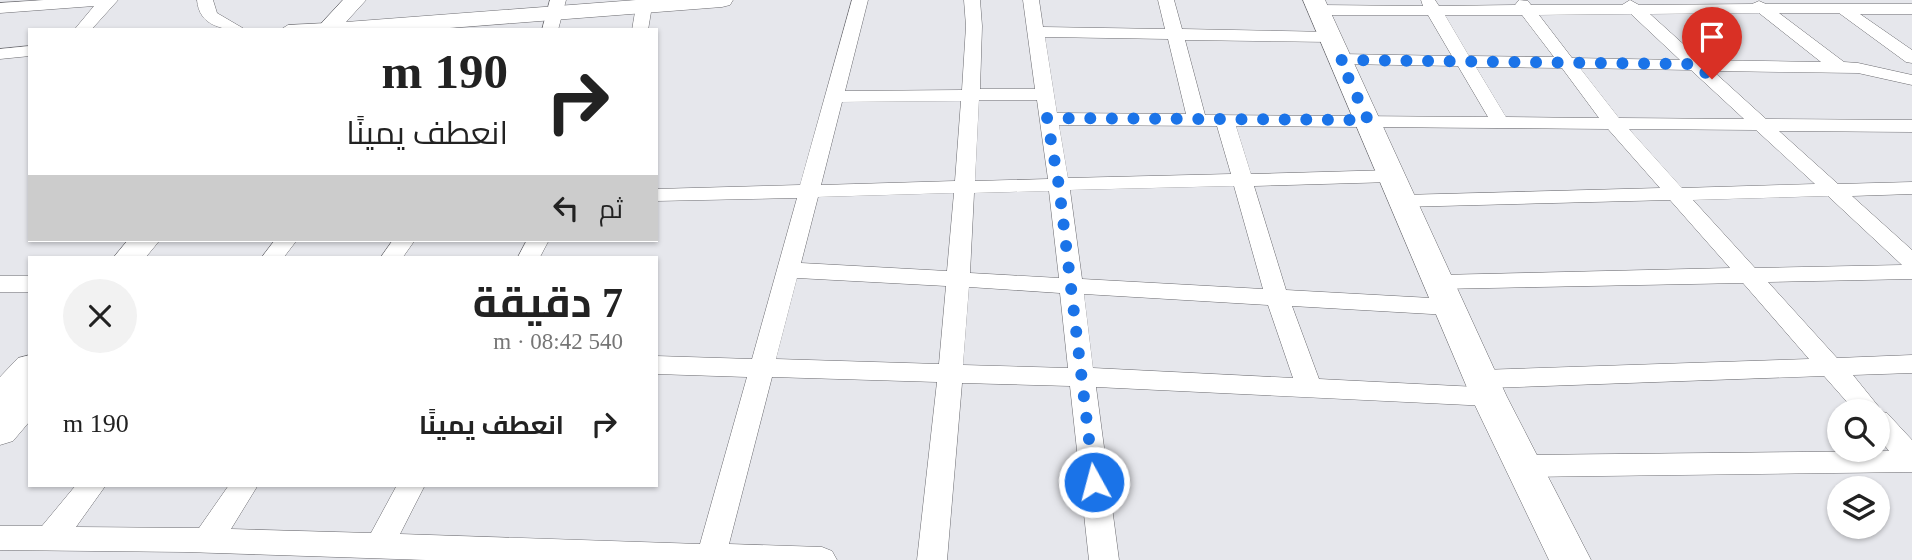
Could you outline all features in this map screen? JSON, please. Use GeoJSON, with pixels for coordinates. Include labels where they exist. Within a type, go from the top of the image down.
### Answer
{"type":"FeatureCollection","features":[{"type":"Feature","properties":{"kind":"street"},"geometry":{"type":"LineString","coordinates":[[3,6],[102,0]]}},
{"type":"Feature","properties":{"kind":"street"},"geometry":{"type":"LineString","coordinates":[[83,28],[102,0]]}},
{"type":"Feature","properties":{"kind":"street"},"geometry":{"type":"LineString","coordinates":[[205,0],[205,8],[211,18],[234,28]]}},
{"type":"Feature","properties":{"kind":"street"},"geometry":{"type":"LineString","coordinates":[[336,28],[355,0]]}},
{"type":"Feature","properties":{"kind":"street"},"geometry":{"type":"LineString","coordinates":[[336,28],[370,0]]}},
{"type":"Feature","properties":{"kind":"street"},"geometry":{"type":"LineString","coordinates":[[336,28],[469,24],[669,2],[722,0]]}},
{"type":"Feature","properties":{"kind":"street"},"geometry":{"type":"LineString","coordinates":[[725,558],[762,370],[860,0]]}},
{"type":"Feature","properties":{"kind":"street"},"geometry":{"type":"LineString","coordinates":[[932,560],[966,188],[974,26],[972,0]]}},
{"type":"Feature","properties":{"kind":"street"},"geometry":{"type":"LineString","coordinates":[[1031,0],[1043,94],[1059,186],[1104,560]]}},
{"type":"Feature","properties":{"kind":"street"},"geometry":{"type":"LineString","coordinates":[[1166,0],[1197,120]]}},
{"type":"Feature","properties":{"kind":"street"},"geometry":{"type":"LineString","coordinates":[[1035,32],[1176,35],[1326,27],[1431,5],[1757,4],[1912,9]]}},
{"type":"Feature","properties":{"kind":"street"},"geometry":{"type":"LineString","coordinates":[[1757,4],[1840,68]]}},
{"type":"Feature","properties":{"kind":"street"},"geometry":{"type":"LineString","coordinates":[[1431,5],[1500,122]]}},
{"type":"Feature","properties":{"kind":"street"},"geometry":{"type":"LineString","coordinates":[[1630,5],[1912,262]]}},
{"type":"Feature","properties":{"kind":"street"},"geometry":{"type":"LineString","coordinates":[[640,28],[644,6]]}},
{"type":"Feature","properties":{"kind":"street"},"geometry":{"type":"LineString","coordinates":[[1523,6],[1613,122],[1859,399]]}},
{"type":"Feature","properties":{"kind":"street"},"geometry":{"type":"LineString","coordinates":[[1842,8],[1912,58]]}},
{"type":"Feature","properties":{"kind":"street"},"geometry":{"type":"LineString","coordinates":[[1326,27],[1465,62],[1871,69],[1912,80]]}},
{"type":"Feature","properties":{"kind":"street"},"geometry":{"type":"LineString","coordinates":[[1326,27],[1485,388],[1570,560]]}},
{"type":"Feature","properties":{"kind":"street"},"geometry":{"type":"LineString","coordinates":[[0,54],[28,51]]}},
{"type":"Feature","properties":{"kind":"street"},"geometry":{"type":"LineString","coordinates":[[835,97],[1043,94]]}},
{"type":"Feature","properties":{"kind":"street"},"geometry":{"type":"LineString","coordinates":[[1047,118],[1912,126]]}},
{"type":"Feature","properties":{"kind":"street"},"geometry":{"type":"LineString","coordinates":[[1225,120],[1277,297],[1309,388]]}},
{"type":"Feature","properties":{"kind":"street"},"geometry":{"type":"LineString","coordinates":[[658,195],[1244,180],[1397,188],[1674,192],[1912,188]]}},
{"type":"Feature","properties":{"kind":"street"},"geometry":{"type":"LineString","coordinates":[[130,256],[143,242]]}},
{"type":"Feature","properties":{"kind":"street"},"geometry":{"type":"LineString","coordinates":[[152,256],[164,242]]}},
{"type":"Feature","properties":{"kind":"street"},"geometry":{"type":"LineString","coordinates":[[273,256],[284,242]]}},
{"type":"Feature","properties":{"kind":"street"},"geometry":{"type":"LineString","coordinates":[[790,270],[1277,297],[1444,295],[1751,277],[1912,272]]}},
{"type":"Feature","properties":{"kind":"street"},"geometry":{"type":"LineString","coordinates":[[0,284],[28,284]]}},
{"type":"Feature","properties":{"kind":"street"},"geometry":{"type":"LineString","coordinates":[[658,365],[1081,377],[1309,388],[1485,388],[1912,364]]}},
{"type":"Feature","properties":{"kind":"street"},"geometry":{"type":"LineString","coordinates":[[0,400],[28,369]]}},
{"type":"Feature","properties":{"kind":"street"},"geometry":{"type":"LineString","coordinates":[[0,431],[28,398]]}},
{"type":"Feature","properties":{"kind":"street"},"geometry":{"type":"LineString","coordinates":[[1890,433],[1912,459]]}},
{"type":"Feature","properties":{"kind":"street"},"geometry":{"type":"LineString","coordinates":[[1523,466],[1912,459]]}},
{"type":"Feature","properties":{"kind":"street"},"geometry":{"type":"LineString","coordinates":[[51,537],[90,487]]}},
{"type":"Feature","properties":{"kind":"street"},"geometry":{"type":"LineString","coordinates":[[188,547],[242,487]]}},
{"type":"Feature","properties":{"kind":"street"},"geometry":{"type":"LineString","coordinates":[[379,547],[410,487]]}},
{"type":"Feature","properties":{"kind":"street"},"geometry":{"type":"LineString","coordinates":[[0,538],[51,537],[188,547],[379,547],[421,555],[822,560]]}},
{"type":"Feature","properties":{"kind":"route"},"geometry":{"type":"LineString","coordinates":[[1094,482],[1059,186],[1047,118],[1368,120],[1340,60],[1696,64],[1712,79]]}}]}
